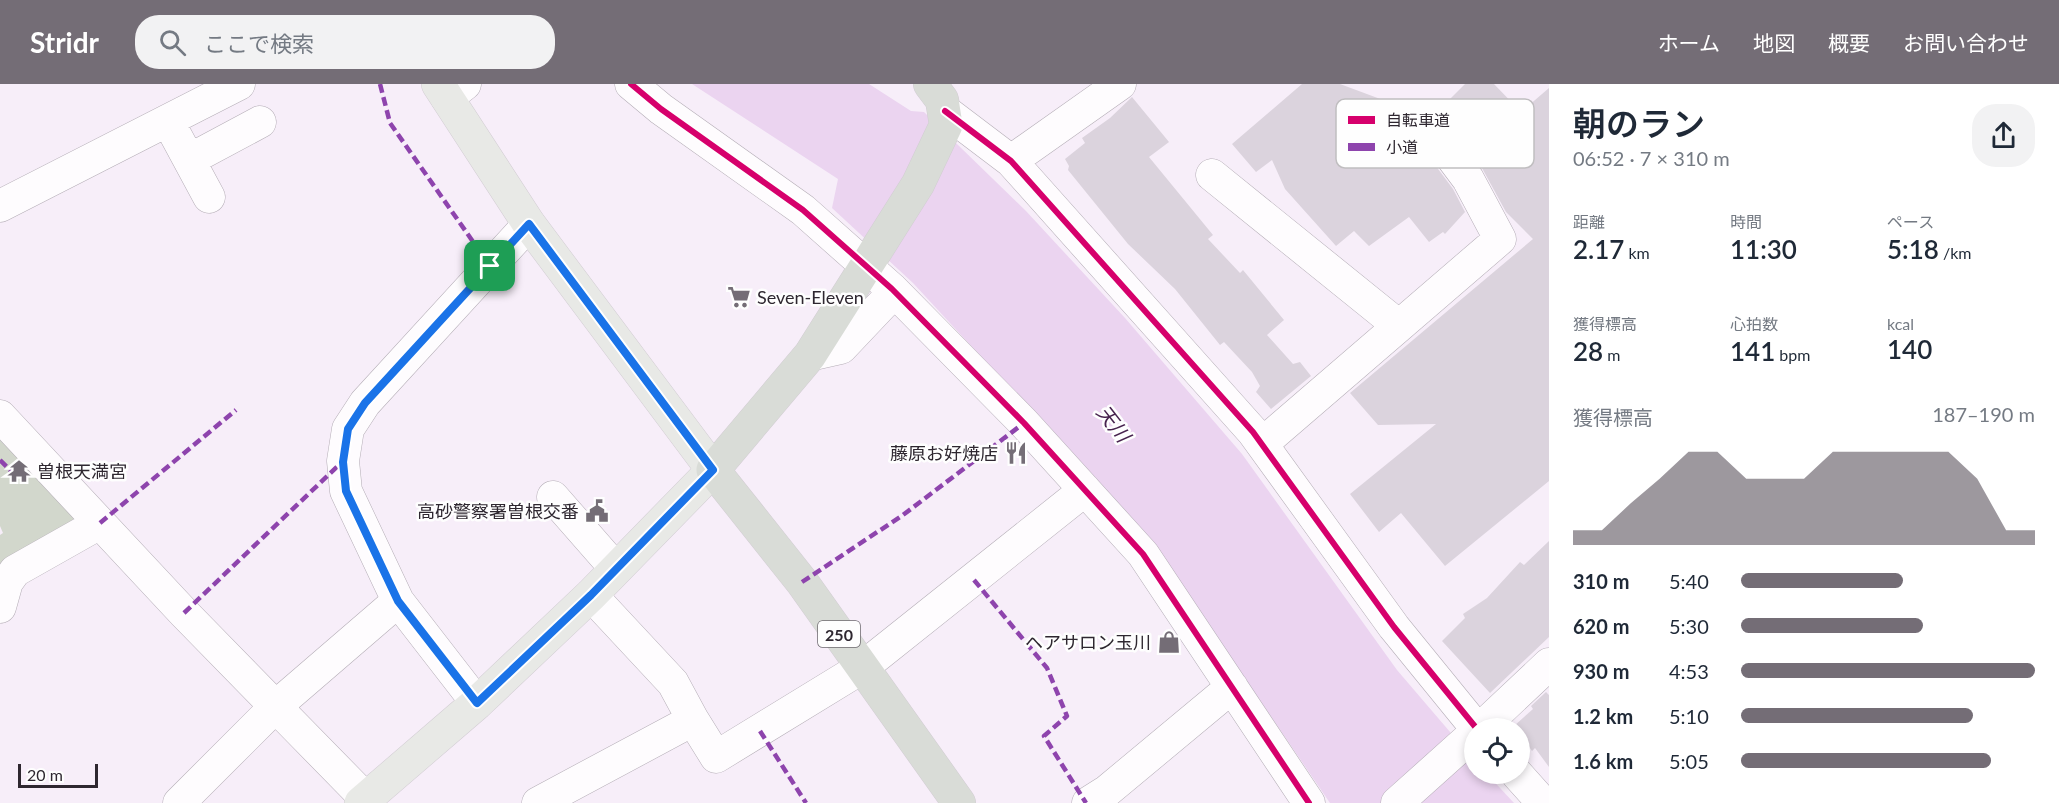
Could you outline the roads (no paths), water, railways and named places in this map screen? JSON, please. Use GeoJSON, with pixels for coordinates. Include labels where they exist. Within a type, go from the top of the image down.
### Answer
{"type":"FeatureCollection","features":[{"type":"Feature","properties":{"kind":"highway"},"geometry":{"type":"LineString","coordinates":[[713,470],[754,425],[810,355],[869,264],[918,184],[940,106]]}},
{"type":"Feature","properties":{"kind":"highway","name":"250"},"geometry":{"type":"LineString","coordinates":[[713,470],[763,531],[959,803]]}},
{"type":"Feature","properties":{"kind":"main road"},"geometry":{"type":"LineString","coordinates":[[366,802],[477,703],[591,595],[713,470],[529,224],[450,89]]}},
{"type":"Feature","properties":{"kind":"street"},"geometry":{"type":"LineString","coordinates":[[0,206],[239,84]]}},
{"type":"Feature","properties":{"kind":"street"},"geometry":{"type":"LineString","coordinates":[[631,84],[661,109],[803,210],[869,264],[1024,423],[1143,554],[1308,803]]}},
{"type":"Feature","properties":{"kind":"street"},"geometry":{"type":"LineString","coordinates":[[1011,161],[1120,84]]}},
{"type":"Feature","properties":{"kind":"street"},"geometry":{"type":"LineString","coordinates":[[940,106],[1011,161],[1262,444],[1394,627],[1470,718]]}},
{"type":"Feature","properties":{"kind":"street"},"geometry":{"type":"LineString","coordinates":[[168,121],[208,197]]}},
{"type":"Feature","properties":{"kind":"street"},"geometry":{"type":"LineString","coordinates":[[189,160],[260,122]]}},
{"type":"Feature","properties":{"kind":"street"},"geometry":{"type":"LineString","coordinates":[[1262,444],[1500,239],[1460,168]]}},
{"type":"Feature","properties":{"kind":"street"},"geometry":{"type":"LineString","coordinates":[[1212,176],[1399,326]]}},
{"type":"Feature","properties":{"kind":"street"},"geometry":{"type":"LineString","coordinates":[[477,703],[398,601],[346,491],[343,462],[348,429],[365,403],[529,224]]}},
{"type":"Feature","properties":{"kind":"street"},"geometry":{"type":"LineString","coordinates":[[810,355],[842,348],[894,292]]}},
{"type":"Feature","properties":{"kind":"street"},"geometry":{"type":"LineString","coordinates":[[0,416],[366,802]]}},
{"type":"Feature","properties":{"kind":"street"},"geometry":{"type":"LineString","coordinates":[[591,595],[672,683],[716,757],[863,667],[1085,490]]}},
{"type":"Feature","properties":{"kind":"street"},"geometry":{"type":"LineString","coordinates":[[553,497],[616,569]]}},
{"type":"Feature","properties":{"kind":"street"},"geometry":{"type":"LineString","coordinates":[[0,607],[8,582],[15,571],[100,523]]}},
{"type":"Feature","properties":{"kind":"street"},"geometry":{"type":"LineString","coordinates":[[179,803],[275,707],[398,601]]}},
{"type":"Feature","properties":{"kind":"street"},"geometry":{"type":"LineString","coordinates":[[1491,718],[1549,664]]}},
{"type":"Feature","properties":{"kind":"street"},"geometry":{"type":"LineString","coordinates":[[1103,799],[1232,687]]}},
{"type":"Feature","properties":{"kind":"street"},"geometry":{"type":"LineString","coordinates":[[538,803],[693,720]]}},
{"type":"Feature","properties":{"kind":"street"},"geometry":{"type":"LineString","coordinates":[[1397,803],[1464,743]]}},
{"type":"Feature","properties":{"kind":"street"},"geometry":{"type":"LineString","coordinates":[[1526,784],[1543,803]]}},
{"type":"Feature","properties":{"kind":"water","name":"天川"},"geometry":{"type":"Polygon","coordinates":[[[692,84],[869,84],[911,111],[924,112],[1026,211],[1125,318],[1242,454],[1397,670],[1464,748],[1464,784],[1496,784],[1514,803],[1330,803],[1152,542],[913,283],[832,208],[838,179],[692,84]]]}},
{"type":"Feature","properties":{"kind":"place","name":"Seven-Eleven"},"geometry":{"type":"Point","coordinates":[739,297]}},
{"type":"Feature","properties":{"kind":"place","name":"藤原お好焼店"},"geometry":{"type":"Point","coordinates":[1016,453]}},
{"type":"Feature","properties":{"kind":"place","name":"曽根天満宮"},"geometry":{"type":"Point","coordinates":[19,471]}},
{"type":"Feature","properties":{"kind":"place","name":"高砂警察署曽根交番"},"geometry":{"type":"Point","coordinates":[597,511]}},
{"type":"Feature","properties":{"kind":"place","name":"ヘアサロン玉川"},"geometry":{"type":"Point","coordinates":[1169,642]}}]}
